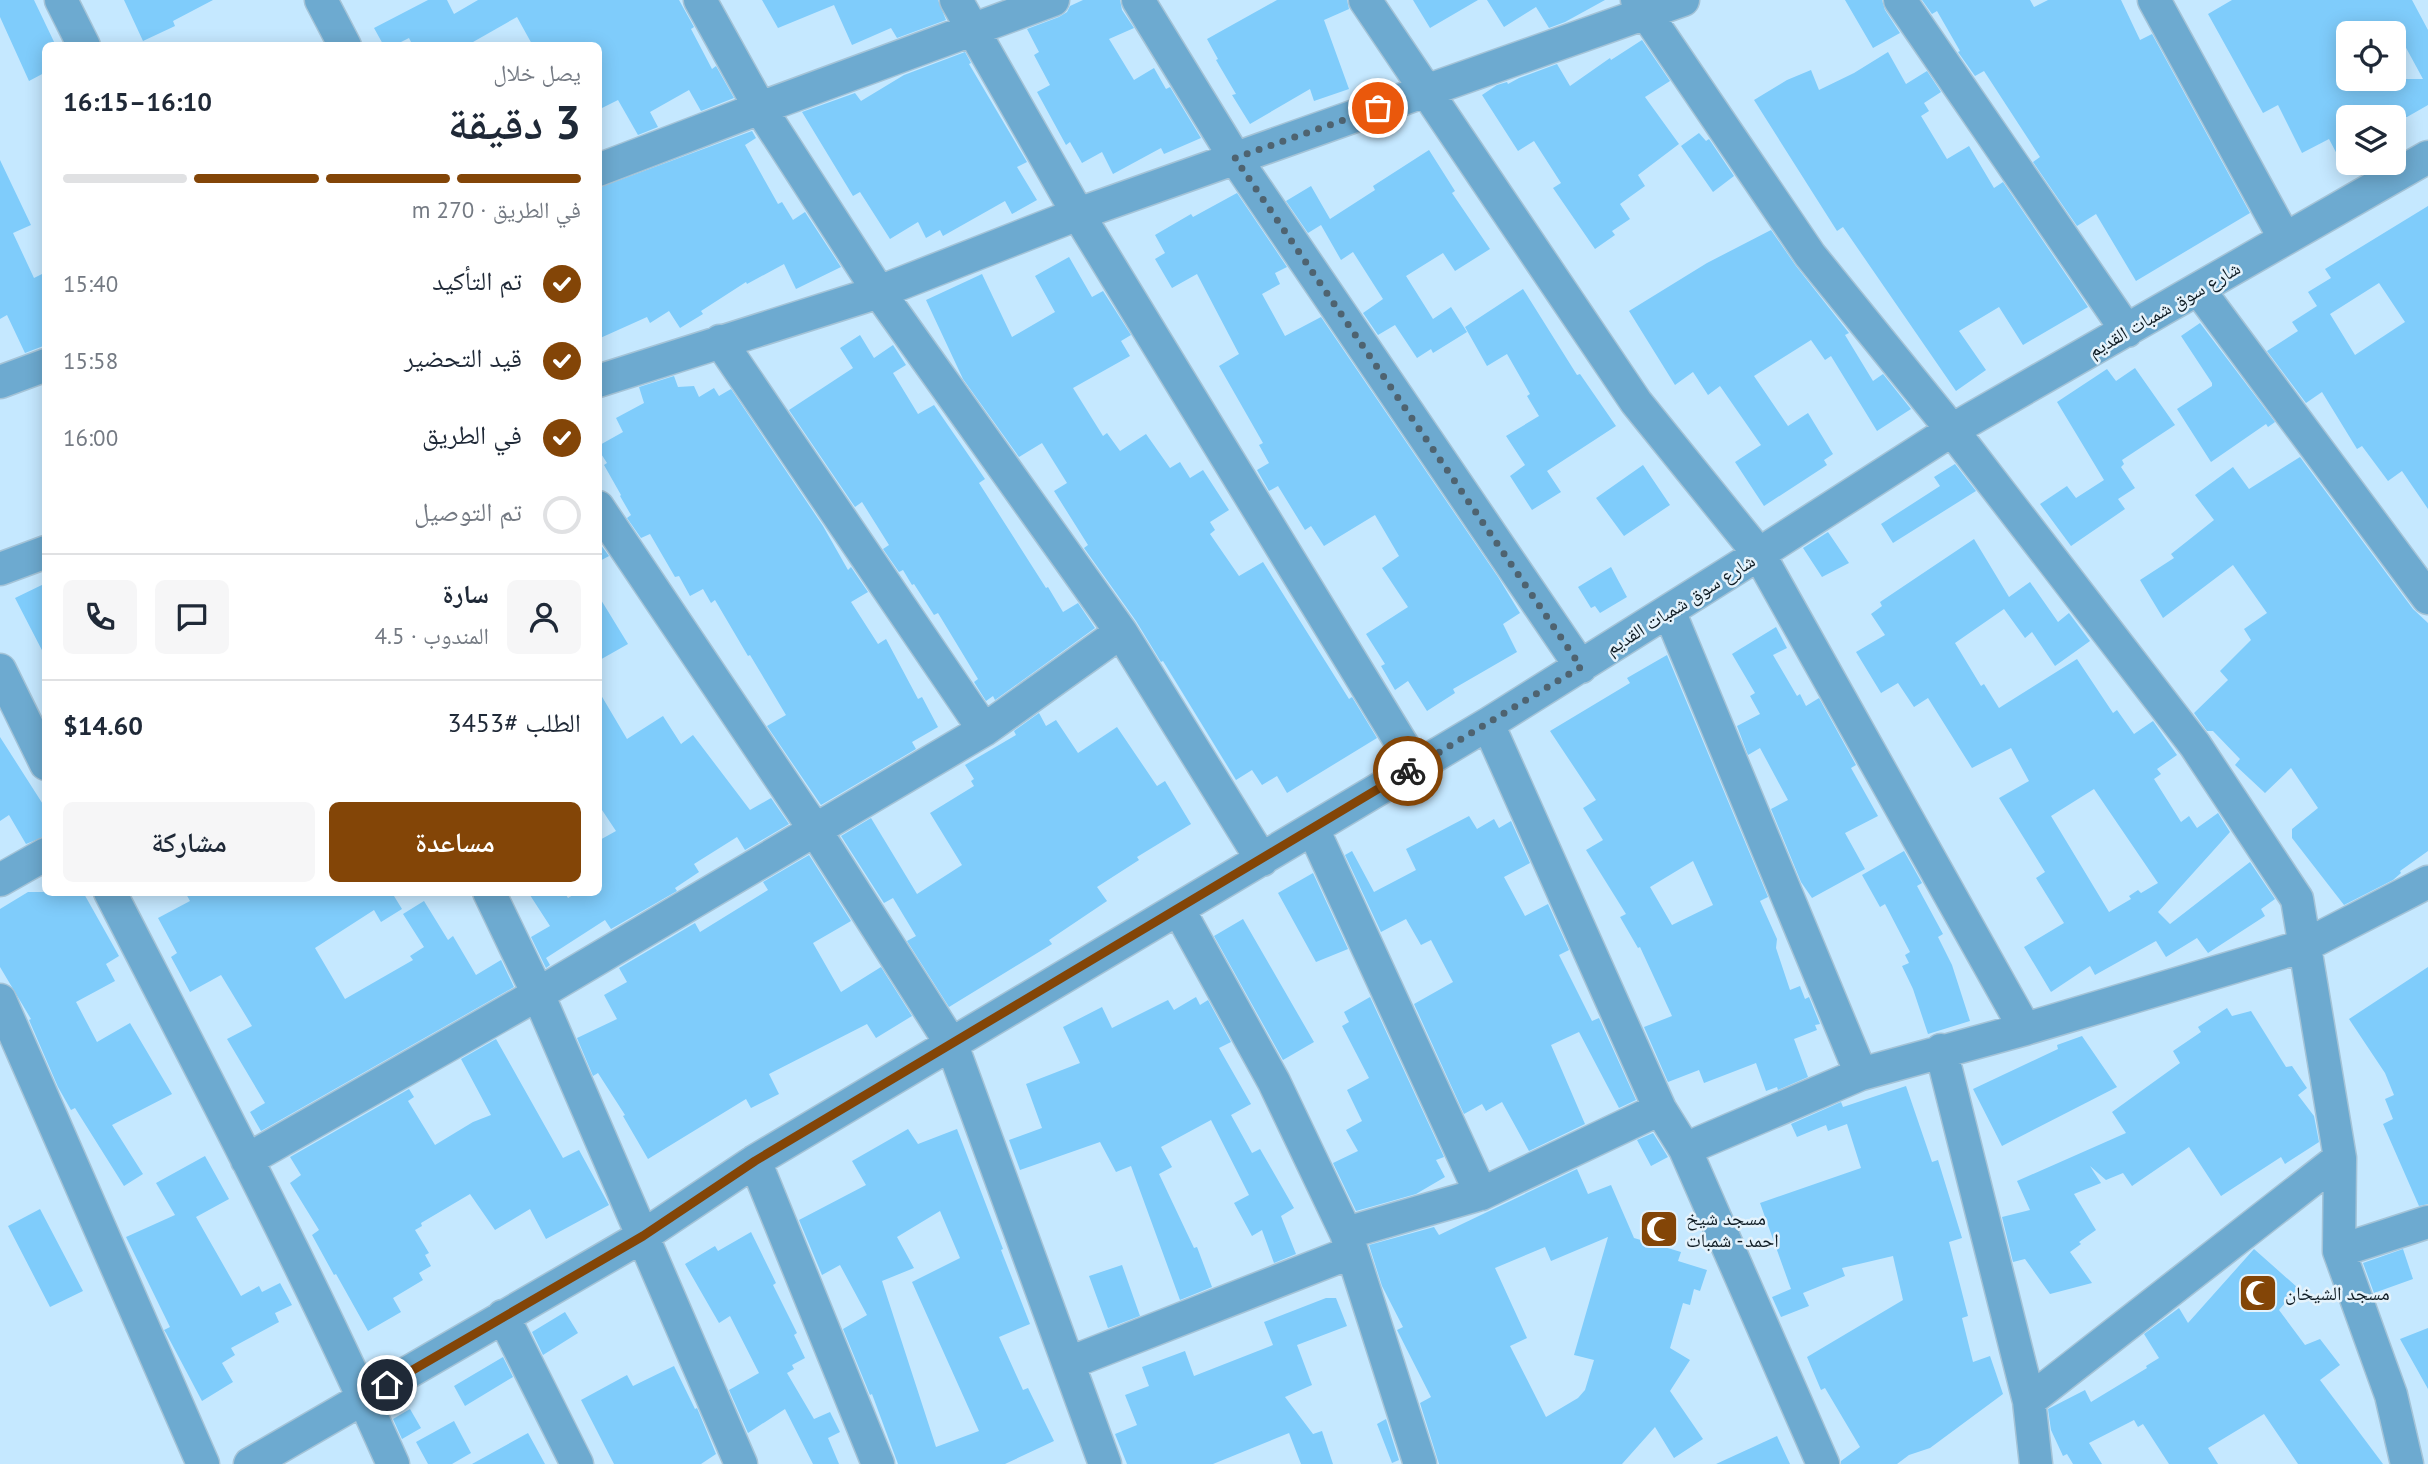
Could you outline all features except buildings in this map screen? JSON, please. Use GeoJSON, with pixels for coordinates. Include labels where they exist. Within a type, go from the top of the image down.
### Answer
{"type":"FeatureCollection","features":[{"type":"Feature","properties":{"kind":"street"},"geometry":{"type":"LineString","coordinates":[[61,0],[82,42]]}},
{"type":"Feature","properties":{"kind":"street"},"geometry":{"type":"LineString","coordinates":[[321,0],[343,42]]}},
{"type":"Feature","properties":{"kind":"street"},"geometry":{"type":"LineString","coordinates":[[700,0],[760,108],[879,292],[1121,632],[1262,860]]}},
{"type":"Feature","properties":{"kind":"street"},"geometry":{"type":"LineString","coordinates":[[956,0],[1078,214],[1416,766]]}},
{"type":"Feature","properties":{"kind":"street"},"geometry":{"type":"LineString","coordinates":[[602,168],[1053,0]]}},
{"type":"Feature","properties":{"kind":"street"},"geometry":{"type":"LineString","coordinates":[[1138,0],[1235,158],[1581,667]]}},
{"type":"Feature","properties":{"kind":"street"},"geometry":{"type":"LineString","coordinates":[[1365,0],[1636,402],[1759,554],[2025,1029]]}},
{"type":"Feature","properties":{"kind":"street"},"geometry":{"type":"LineString","coordinates":[[602,380],[879,292],[1078,214],[1425,92],[1642,6],[1684,0]]}},
{"type":"Feature","properties":{"kind":"street"},"geometry":{"type":"LineString","coordinates":[[1900,0],[2127,331]]}},
{"type":"Feature","properties":{"kind":"street"},"geometry":{"type":"LineString","coordinates":[[2154,0],[2285,239]]}},
{"type":"Feature","properties":{"kind":"street"},"geometry":{"type":"LineString","coordinates":[[1642,6],[1810,255],[1952,430],[2195,746],[2297,899],[2340,1158],[2339,1251],[2391,1395],[2407,1464]]}},
{"type":"Feature","properties":{"kind":"street","name":"شارع سوق شمبات القديم"},"geometry":{"type":"LineString","coordinates":[[250,1464],[643,1236],[755,1161],[1488,724],[1952,430],[2428,157]]}},
{"type":"Feature","properties":{"kind":"street"},"geometry":{"type":"LineString","coordinates":[[2199,290],[2428,598]]}},
{"type":"Feature","properties":{"kind":"street"},"geometry":{"type":"LineString","coordinates":[[720,341],[984,730]]}},
{"type":"Feature","properties":{"kind":"street"},"geometry":{"type":"LineString","coordinates":[[0,382],[42,366]]}},
{"type":"Feature","properties":{"kind":"street"},"geometry":{"type":"LineString","coordinates":[[602,514],[815,830],[952,1045],[1105,1464]]}},
{"type":"Feature","properties":{"kind":"street"},"geometry":{"type":"LineString","coordinates":[[0,569],[42,553]]}},
{"type":"Feature","properties":{"kind":"street"},"geometry":{"type":"LineString","coordinates":[[1669,611],[1861,1074]]}},
{"type":"Feature","properties":{"kind":"street"},"geometry":{"type":"LineString","coordinates":[[247,1160],[538,994],[984,730],[1121,632]]}},
{"type":"Feature","properties":{"kind":"street"},"geometry":{"type":"LineString","coordinates":[[0,670],[42,756]]}},
{"type":"Feature","properties":{"kind":"street"},"geometry":{"type":"LineString","coordinates":[[1488,724],[1660,1109],[1685,1149],[1823,1464]]}},
{"type":"Feature","properties":{"kind":"street"},"geometry":{"type":"LineString","coordinates":[[1313,829],[1482,1194]]}},
{"type":"Feature","properties":{"kind":"street"},"geometry":{"type":"LineString","coordinates":[[0,880],[42,856]]}},
{"type":"Feature","properties":{"kind":"street"},"geometry":{"type":"LineString","coordinates":[[1685,1149],[1861,1074],[2025,1029],[2304,946],[2428,882]]}},
{"type":"Feature","properties":{"kind":"street"},"geometry":{"type":"LineString","coordinates":[[112,896],[247,1160],[393,1464]]}},
{"type":"Feature","properties":{"kind":"street"},"geometry":{"type":"LineString","coordinates":[[491,896],[538,994],[741,1464]]}},
{"type":"Feature","properties":{"kind":"street"},"geometry":{"type":"LineString","coordinates":[[1179,910],[1274,1082],[1349,1243],[1420,1464]]}},
{"type":"Feature","properties":{"kind":"street"},"geometry":{"type":"LineString","coordinates":[[0,1000],[203,1464]]}},
{"type":"Feature","properties":{"kind":"street"},"geometry":{"type":"LineString","coordinates":[[1941,1050],[2029,1401],[2036,1464]]}},
{"type":"Feature","properties":{"kind":"street"},"geometry":{"type":"LineString","coordinates":[[1069,1363],[1349,1243],[1482,1194],[1660,1109]]}},
{"type":"Feature","properties":{"kind":"street"},"geometry":{"type":"LineString","coordinates":[[2029,1401],[2340,1158]]}},
{"type":"Feature","properties":{"kind":"street"},"geometry":{"type":"LineString","coordinates":[[755,1161],[878,1464]]}},
{"type":"Feature","properties":{"kind":"street"},"geometry":{"type":"LineString","coordinates":[[2339,1251],[2428,1222]]}},
{"type":"Feature","properties":{"kind":"street"},"geometry":{"type":"LineString","coordinates":[[503,1316],[577,1464]]}},
{"type":"Feature","properties":{"kind":"way so far"},"geometry":{"type":"LineString","coordinates":[[1378,108],[1235,158],[1581,667],[1408,771]]}},
{"type":"Feature","properties":{"kind":"place","name":"مسجد شيخ احمد - شمبات"},"geometry":{"type":"Point","coordinates":[1659,1229]}},
{"type":"Feature","properties":{"kind":"place","name":"مسجد الشيخان"},"geometry":{"type":"Point","coordinates":[2258,1293]}},
{"type":"Feature","properties":{"kind":"route"},"geometry":{"type":"LineString","coordinates":[[387,1385],[643,1236],[755,1161],[1408,771]]}}]}
